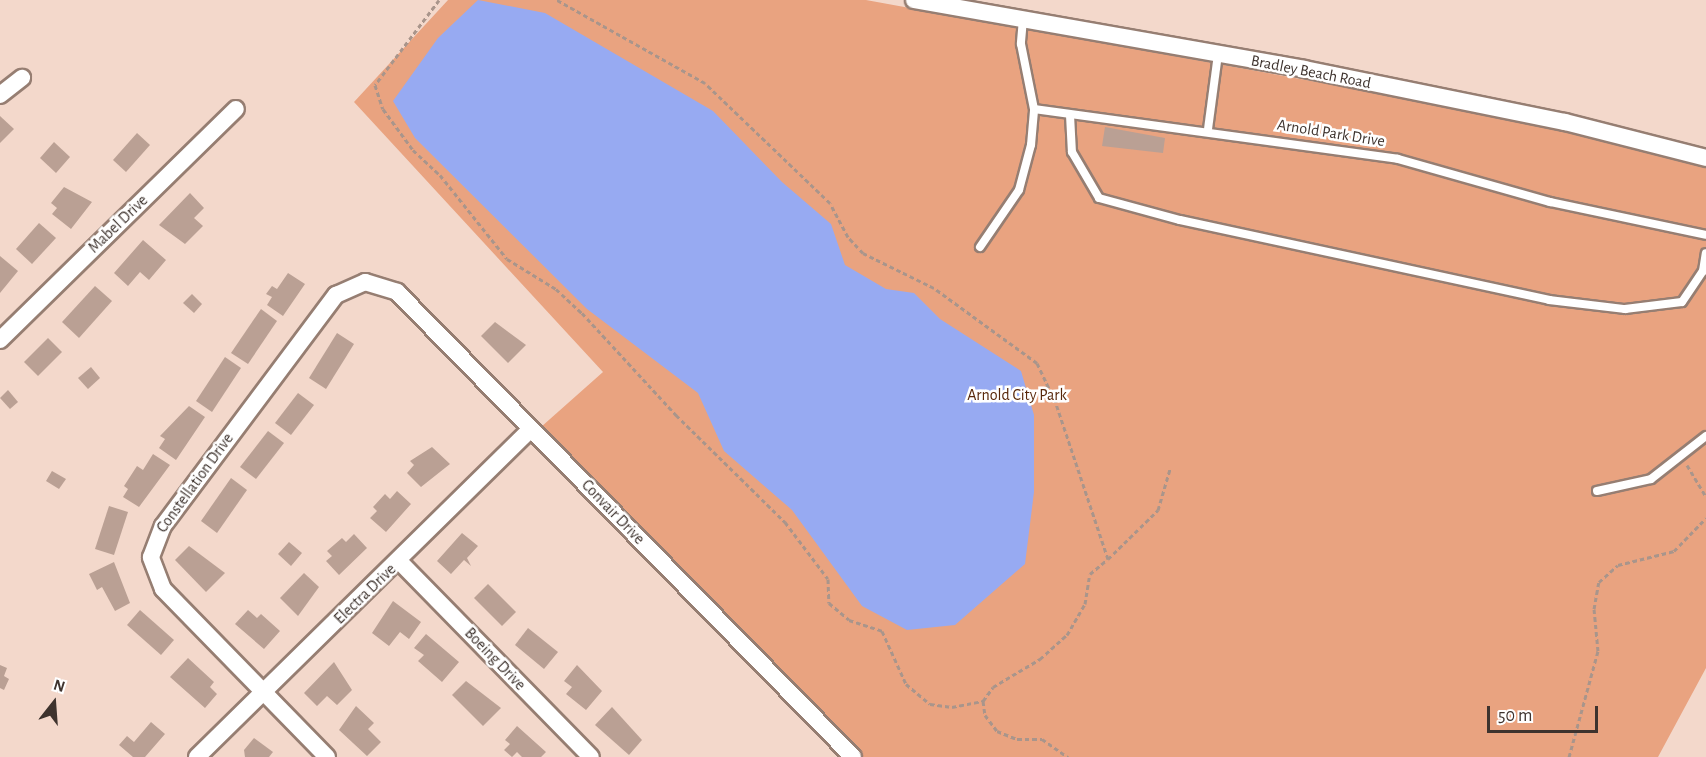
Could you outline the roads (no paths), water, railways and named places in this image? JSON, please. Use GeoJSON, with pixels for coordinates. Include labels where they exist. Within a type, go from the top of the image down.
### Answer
{"type":"FeatureCollection","features":[{"type":"Feature","properties":{"kind":"street","name":"Bradley Beach Road"},"geometry":{"type":"LineString","coordinates":[[914,0],[1218,54],[1565,122],[1706,158]]}},
{"type":"Feature","properties":{"kind":"street"},"geometry":{"type":"LineString","coordinates":[[0,95],[22,78]]}},
{"type":"Feature","properties":{"kind":"street","name":"Mabel Drive"},"geometry":{"type":"LineString","coordinates":[[0,340],[236,109]]}},
{"type":"Feature","properties":{"kind":"street","name":"Convair Drive"},"geometry":{"type":"LineString","coordinates":[[365,282],[397,292],[853,757]]}},
{"type":"Feature","properties":{"kind":"street","name":"Constellation Drive"},"geometry":{"type":"LineString","coordinates":[[327,757],[163,589],[153,573],[152,548],[163,526],[336,295],[365,282]]}},
{"type":"Feature","properties":{"kind":"street","name":"Electra Drive"},"geometry":{"type":"LineString","coordinates":[[198,757],[531,429]]}},
{"type":"Feature","properties":{"kind":"street","name":"Boeing Drive"},"geometry":{"type":"LineString","coordinates":[[399,561],[591,757]]}},
{"type":"Feature","properties":{"kind":"lane"},"geometry":{"type":"LineString","coordinates":[[981,247],[1019,190],[1031,145],[1034,109],[1021,44],[1023,19]]}},
{"type":"Feature","properties":{"kind":"lane"},"geometry":{"type":"LineString","coordinates":[[1208,129],[1218,54]]}},
{"type":"Feature","properties":{"kind":"lane","name":"Arnold Park Drive"},"geometry":{"type":"LineString","coordinates":[[1034,109],[1070,115],[1208,129],[1398,159],[1550,202],[1706,235]]}},
{"type":"Feature","properties":{"kind":"lane"},"geometry":{"type":"LineString","coordinates":[[1070,115],[1072,152],[1099,198],[1180,220],[1550,300],[1625,309],[1682,302],[1703,271],[1706,254]]}},
{"type":"Feature","properties":{"kind":"lane"},"geometry":{"type":"LineString","coordinates":[[1597,491],[1651,479],[1706,436]]}},
{"type":"Feature","properties":{"kind":"water"},"geometry":{"type":"Polygon","coordinates":[[[478,0],[545,13],[713,111],[782,182],[831,224],[845,265],[886,289],[914,293],[940,319],[1021,371],[1034,415],[1034,492],[1025,564],[955,625],[907,630],[862,606],[792,510],[724,451],[698,393],[587,309],[415,138],[393,101],[438,38],[478,0]]]}},
{"type":"Feature","properties":{"kind":"park label","name":"Arnold City Park"},"geometry":{"type":"Point","coordinates":[1017,395]}}]}
